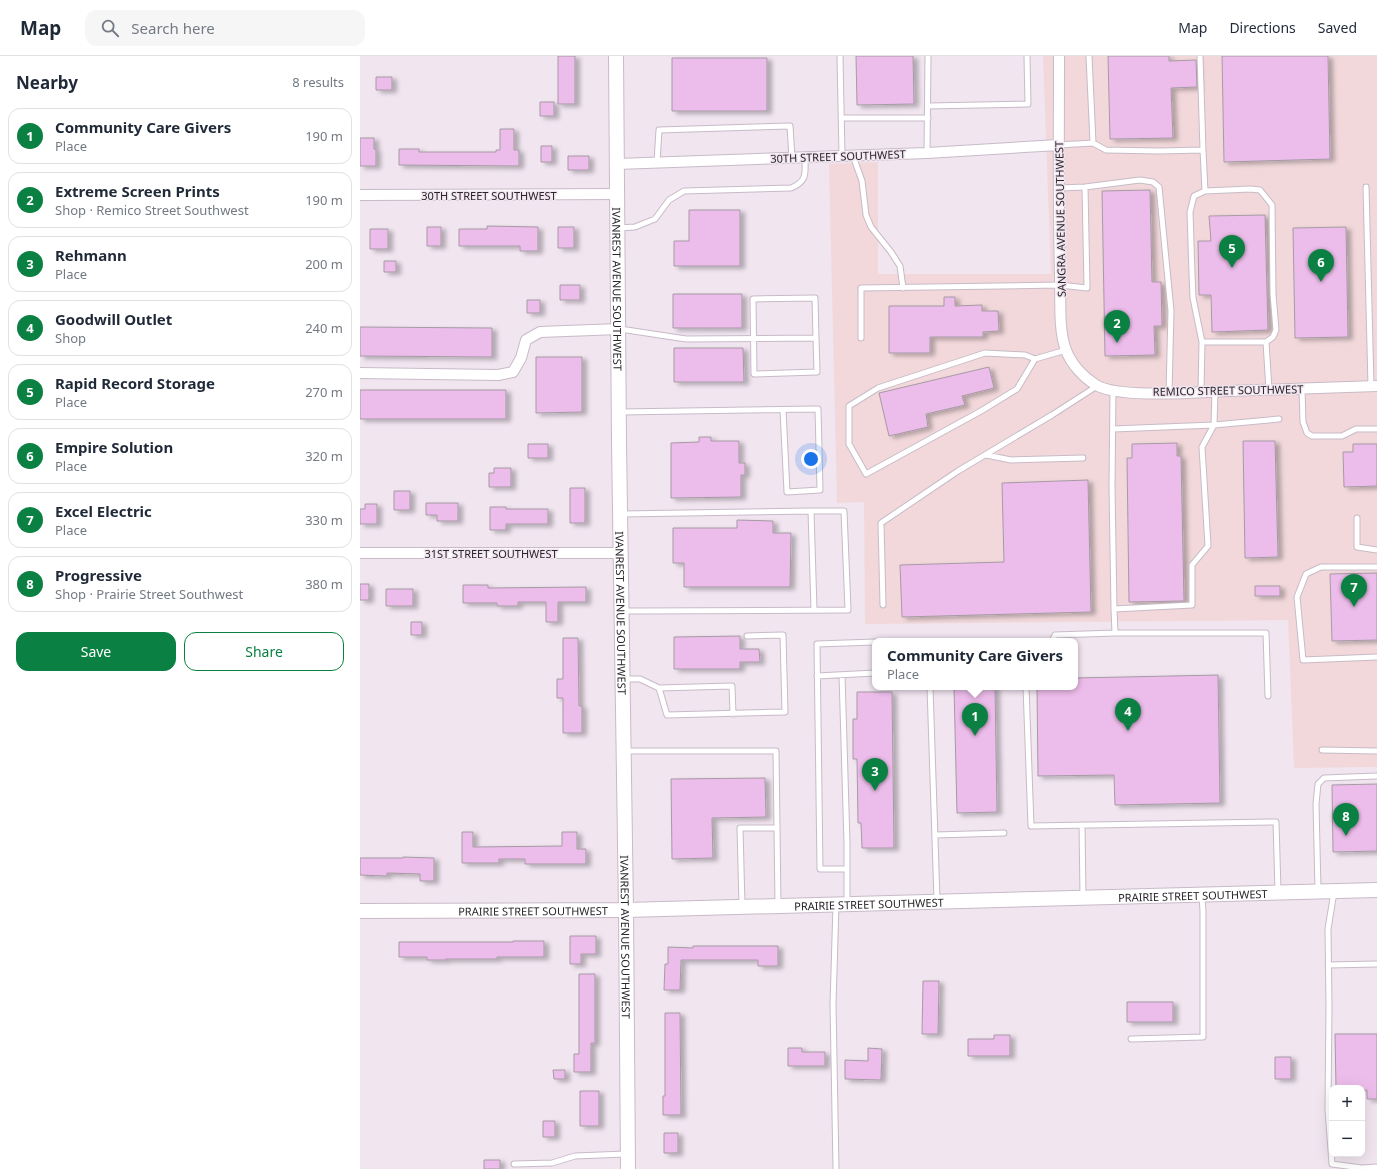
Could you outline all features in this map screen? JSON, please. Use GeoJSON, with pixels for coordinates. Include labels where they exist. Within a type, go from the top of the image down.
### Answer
{"type":"FeatureCollection","features":[{"type":"Feature","properties":{"kind":"street","name":"IVANREST AVENUE SOUTHWEST"},"geometry":{"type":"LineString","coordinates":[[616,56],[628,1169]]}},
{"type":"Feature","properties":{"kind":"street","name":"SANGRA AVENUE SOUTHWEST"},"geometry":{"type":"LineString","coordinates":[[1059,56],[1058,145],[1062,336],[1071,360],[1084,375]]}},
{"type":"Feature","properties":{"kind":"street","name":"30TH STREET SOUTHWEST"},"geometry":{"type":"LineString","coordinates":[[617,164],[927,153],[1058,145]]}},
{"type":"Feature","properties":{"kind":"street","name":"30TH STREET SOUTHWEST"},"geometry":{"type":"LineString","coordinates":[[360,195],[617,194]]}},
{"type":"Feature","properties":{"kind":"street"},"geometry":{"type":"LineString","coordinates":[[360,373],[498,375],[513,372],[521,358],[526,340],[540,332],[619,329]]}},
{"type":"Feature","properties":{"kind":"street","name":"REMICO STREET SOUTHWEST"},"geometry":{"type":"LineString","coordinates":[[1084,375],[1097,386],[1113,390],[1132,392],[1170,393],[1374,386]]}},
{"type":"Feature","properties":{"kind":"street","name":"31ST STREET SOUTHWEST"},"geometry":{"type":"LineString","coordinates":[[360,553],[621,553]]}},
{"type":"Feature","properties":{"kind":"street","name":"PRAIRIE STREET SOUTHWEST"},"geometry":{"type":"LineString","coordinates":[[360,911],[626,910],[1377,890]]}},
{"type":"Feature","properties":{"kind":"lane"},"geometry":{"type":"LineString","coordinates":[[840,56],[841,118],[847,156],[862,181],[866,215],[871,227],[892,252],[900,266],[903,288]]}},
{"type":"Feature","properties":{"kind":"lane"},"geometry":{"type":"LineString","coordinates":[[927,153],[928,56]]}},
{"type":"Feature","properties":{"kind":"lane"},"geometry":{"type":"LineString","coordinates":[[928,106],[1028,104],[1027,56]]}},
{"type":"Feature","properties":{"kind":"lane"},"geometry":{"type":"LineString","coordinates":[[1089,56],[1093,143]]}},
{"type":"Feature","properties":{"kind":"lane"},"geometry":{"type":"LineString","coordinates":[[1200,56],[1204,191]]}},
{"type":"Feature","properties":{"kind":"lane"},"geometry":{"type":"LineString","coordinates":[[841,118],[928,118]]}},
{"type":"Feature","properties":{"kind":"lane"},"geometry":{"type":"LineString","coordinates":[[658,162],[659,130],[790,126],[792,158]]}},
{"type":"Feature","properties":{"kind":"lane"},"geometry":{"type":"LineString","coordinates":[[1058,145],[1093,143],[1106,150],[1203,150]]}},
{"type":"Feature","properties":{"kind":"lane"},"geometry":{"type":"LineString","coordinates":[[618,228],[635,227],[655,219],[669,200],[684,191],[791,188],[800,184],[804,176],[805,157]]}},
{"type":"Feature","properties":{"kind":"lane"},"geometry":{"type":"LineString","coordinates":[[1059,188],[1085,187],[1140,180],[1153,182],[1159,187],[1171,311],[1170,393]]}},
{"type":"Feature","properties":{"kind":"lane"},"geometry":{"type":"LineString","coordinates":[[861,338],[861,288],[1060,285],[1087,288],[1085,187]]}},
{"type":"Feature","properties":{"kind":"lane"},"geometry":{"type":"LineString","coordinates":[[1366,187],[1374,386]]}},
{"type":"Feature","properties":{"kind":"lane"},"geometry":{"type":"LineString","coordinates":[[1201,392],[1202,342],[1193,298],[1190,212],[1194,196],[1204,191],[1260,190],[1272,205],[1273,294],[1276,330],[1273,337],[1266,342],[1202,342]]}},
{"type":"Feature","properties":{"kind":"lane"},"geometry":{"type":"LineString","coordinates":[[815,298],[816,338],[817,372],[754,374],[753,299],[815,298]]}},
{"type":"Feature","properties":{"kind":"lane"},"geometry":{"type":"LineString","coordinates":[[619,329],[686,339],[816,338]]}},
{"type":"Feature","properties":{"kind":"lane"},"geometry":{"type":"LineString","coordinates":[[1266,342],[1269,390]]}},
{"type":"Feature","properties":{"kind":"lane"},"geometry":{"type":"LineString","coordinates":[[1035,360],[1025,355],[986,353],[878,388],[849,406],[849,444],[866,474],[981,411],[1017,389],[1035,360],[1066,350]]}},
{"type":"Feature","properties":{"kind":"lane"},"geometry":{"type":"LineString","coordinates":[[883,606],[881,523],[958,471],[1052,415],[1097,386]]}},
{"type":"Feature","properties":{"kind":"lane"},"geometry":{"type":"LineString","coordinates":[[1302,389],[1303,422],[1307,433],[1312,436],[1342,436],[1356,429],[1377,429]]}},
{"type":"Feature","properties":{"kind":"lane"},"geometry":{"type":"LineString","coordinates":[[1113,390],[1112,487],[1115,633]]}},
{"type":"Feature","properties":{"kind":"lane"},"geometry":{"type":"LineString","coordinates":[[1114,608],[1192,605],[1192,565],[1208,546],[1202,447],[1214,425],[1215,391]]}},
{"type":"Feature","properties":{"kind":"lane"},"geometry":{"type":"LineString","coordinates":[[620,412],[818,409],[820,490],[787,492],[783,410]]}},
{"type":"Feature","properties":{"kind":"lane"},"geometry":{"type":"LineString","coordinates":[[1113,429],[1214,425],[1279,419]]}},
{"type":"Feature","properties":{"kind":"lane"},"geometry":{"type":"LineString","coordinates":[[986,455],[1011,460],[1083,458]]}},
{"type":"Feature","properties":{"kind":"lane"},"geometry":{"type":"LineString","coordinates":[[621,514],[844,511],[848,610],[622,611]]}},
{"type":"Feature","properties":{"kind":"lane"},"geometry":{"type":"LineString","coordinates":[[811,512],[814,610]]}},
{"type":"Feature","properties":{"kind":"lane"},"geometry":{"type":"LineString","coordinates":[[1357,518],[1357,547],[1377,550]]}},
{"type":"Feature","properties":{"kind":"lane"},"geometry":{"type":"LineString","coordinates":[[1377,567],[1321,568],[1306,574],[1297,597],[1303,660],[1377,657]]}},
{"type":"Feature","properties":{"kind":"lane"},"geometry":{"type":"LineString","coordinates":[[1054,638],[1055,636],[1115,633],[1266,633],[1268,696]]}},
{"type":"Feature","properties":{"kind":"lane"},"geometry":{"type":"LineString","coordinates":[[659,688],[667,715],[785,712],[783,635],[747,636]]}},
{"type":"Feature","properties":{"kind":"lane"},"geometry":{"type":"LineString","coordinates":[[847,869],[820,869],[817,644],[872,642]]}},
{"type":"Feature","properties":{"kind":"lane"},"geometry":{"type":"LineString","coordinates":[[817,676],[872,673]]}},
{"type":"Feature","properties":{"kind":"lane"},"geometry":{"type":"LineString","coordinates":[[836,1169],[833,1004],[842,904],[847,869],[842,675]]}},
{"type":"Feature","properties":{"kind":"lane"},"geometry":{"type":"LineString","coordinates":[[623,679],[640,679],[659,688],[732,686],[733,714]]}},
{"type":"Feature","properties":{"kind":"lane"},"geometry":{"type":"LineString","coordinates":[[930,690],[937,901]]}},
{"type":"Feature","properties":{"kind":"lane"},"geometry":{"type":"LineString","coordinates":[[1026,690],[1031,826],[1276,822],[1278,892]]}},
{"type":"Feature","properties":{"kind":"lane"},"geometry":{"type":"LineString","coordinates":[[1322,750],[1377,751]]}},
{"type":"Feature","properties":{"kind":"lane"},"geometry":{"type":"LineString","coordinates":[[624,751],[776,751],[778,905]]}},
{"type":"Feature","properties":{"kind":"lane"},"geometry":{"type":"LineString","coordinates":[[1318,891],[1316,804],[1318,784],[1324,778],[1377,776]]}},
{"type":"Feature","properties":{"kind":"lane"},"geometry":{"type":"LineString","coordinates":[[1082,825],[1084,897]]}},
{"type":"Feature","properties":{"kind":"lane"},"geometry":{"type":"LineString","coordinates":[[742,907],[740,828],[777,828]]}},
{"type":"Feature","properties":{"kind":"lane"},"geometry":{"type":"LineString","coordinates":[[935,835],[1004,833]]}},
{"type":"Feature","properties":{"kind":"lane"},"geometry":{"type":"LineString","coordinates":[[1334,891],[1328,929],[1328,1109],[1332,1164],[1362,1168],[1377,1167]]}},
{"type":"Feature","properties":{"kind":"lane"},"geometry":{"type":"LineString","coordinates":[[1131,1039],[1203,1037],[1202,894]]}},
{"type":"Feature","properties":{"kind":"lane"},"geometry":{"type":"LineString","coordinates":[[1328,965],[1377,964]]}},
{"type":"Feature","properties":{"kind":"lane"},"geometry":{"type":"LineString","coordinates":[[514,1164],[552,1163],[575,1156],[628,1154]]}},
{"type":"Feature","properties":{"kind":"shaded area"},"geometry":{"type":"Polygon","coordinates":[[[1043,56],[1377,56],[1377,767],[1294,768],[1288,620],[865,624],[864,502],[837,503],[829,164],[878,162],[878,274],[1051,274],[1043,56]]]}},
{"type":"Feature","properties":{"kind":"building"},"geometry":{"type":"Polygon","coordinates":[[[558,56],[575,56],[575,104],[558,104],[558,56]]]}},
{"type":"Feature","properties":{"kind":"building"},"geometry":{"type":"Polygon","coordinates":[[[856,56],[913,56],[914,104],[857,105],[856,56]]]}},
{"type":"Feature","properties":{"kind":"building"},"geometry":{"type":"Polygon","coordinates":[[[1108,56],[1169,56],[1169,61],[1196,60],[1197,87],[1171,88],[1173,138],[1110,139],[1108,56]]]}},
{"type":"Feature","properties":{"kind":"building"},"geometry":{"type":"Polygon","coordinates":[[[1222,56],[1328,56],[1330,159],[1224,162],[1222,56]]]}},
{"type":"Feature","properties":{"kind":"building"},"geometry":{"type":"Polygon","coordinates":[[[672,58],[767,58],[767,111],[672,111],[672,58]]]}},
{"type":"Feature","properties":{"kind":"building"},"geometry":{"type":"Polygon","coordinates":[[[376,77],[392,77],[392,90],[376,90],[376,77]]]}},
{"type":"Feature","properties":{"kind":"building"},"geometry":{"type":"Polygon","coordinates":[[[540,102],[554,102],[554,116],[540,116],[540,102]]]}},
{"type":"Feature","properties":{"kind":"building"},"geometry":{"type":"Polygon","coordinates":[[[500,129],[514,129],[514,150],[519,150],[519,166],[399,165],[399,149],[419,149],[419,152],[496,152],[496,150],[500,150],[500,129]]]}},
{"type":"Feature","properties":{"kind":"building"},"geometry":{"type":"Polygon","coordinates":[[[360,138],[374,138],[374,149],[376,149],[376,166],[360,166],[360,138]]]}},
{"type":"Feature","properties":{"kind":"building"},"geometry":{"type":"Polygon","coordinates":[[[541,146],[552,146],[552,162],[541,162],[541,146]]]}},
{"type":"Feature","properties":{"kind":"building"},"geometry":{"type":"Polygon","coordinates":[[[568,156],[589,156],[589,170],[568,170],[568,156]]]}},
{"type":"Feature","properties":{"kind":"building"},"geometry":{"type":"Polygon","coordinates":[[[1150,190],[1152,282],[1161,282],[1162,326],[1154,326],[1155,355],[1105,356],[1102,191],[1150,190]]]}},
{"type":"Feature","properties":{"kind":"building"},"geometry":{"type":"Polygon","coordinates":[[[689,210],[740,210],[740,266],[674,266],[674,241],[689,241],[689,210]]]}},
{"type":"Feature","properties":{"kind":"building"},"geometry":{"type":"Polygon","coordinates":[[[1265,215],[1268,330],[1212,332],[1211,295],[1199,295],[1198,241],[1211,241],[1209,216],[1265,215]]]}},
{"type":"Feature","properties":{"kind":"building"},"geometry":{"type":"Polygon","coordinates":[[[487,226],[538,227],[538,251],[520,251],[520,246],[459,246],[459,229],[487,229],[487,226]]]}},
{"type":"Feature","properties":{"kind":"building"},"geometry":{"type":"Polygon","coordinates":[[[427,227],[441,227],[441,246],[427,246],[427,227]]]}},
{"type":"Feature","properties":{"kind":"building"},"geometry":{"type":"Polygon","coordinates":[[[558,227],[574,227],[574,248],[558,248],[558,227]]]}},
{"type":"Feature","properties":{"kind":"building"},"geometry":{"type":"Polygon","coordinates":[[[1346,227],[1348,337],[1295,338],[1293,228],[1346,227]]]}},
{"type":"Feature","properties":{"kind":"building"},"geometry":{"type":"Polygon","coordinates":[[[370,229],[388,229],[388,249],[370,249],[370,229]]]}},
{"type":"Feature","properties":{"kind":"building"},"geometry":{"type":"Polygon","coordinates":[[[384,261],[396,261],[396,272],[384,272],[384,261]]]}},
{"type":"Feature","properties":{"kind":"building"},"geometry":{"type":"Polygon","coordinates":[[[560,285],[580,285],[580,300],[560,300],[560,285]]]}},
{"type":"Feature","properties":{"kind":"building"},"geometry":{"type":"Polygon","coordinates":[[[673,294],[742,294],[742,328],[673,328],[673,294]]]}},
{"type":"Feature","properties":{"kind":"building"},"geometry":{"type":"Polygon","coordinates":[[[944,297],[955,297],[955,306],[982,305],[982,311],[998,311],[999,331],[983,332],[983,337],[930,337],[930,353],[889,353],[889,306],[944,306],[944,297]]]}},
{"type":"Feature","properties":{"kind":"building"},"geometry":{"type":"Polygon","coordinates":[[[527,300],[540,300],[540,313],[527,313],[527,300]]]}},
{"type":"Feature","properties":{"kind":"building"},"geometry":{"type":"Polygon","coordinates":[[[360,327],[492,328],[492,357],[360,356],[360,327]]]}},
{"type":"Feature","properties":{"kind":"building"},"geometry":{"type":"Polygon","coordinates":[[[674,348],[743,348],[744,382],[674,382],[674,348]]]}},
{"type":"Feature","properties":{"kind":"building"},"geometry":{"type":"Polygon","coordinates":[[[536,357],[582,357],[582,412],[536,413],[536,357]]]}},
{"type":"Feature","properties":{"kind":"building"},"geometry":{"type":"Polygon","coordinates":[[[989,367],[994,388],[962,396],[965,405],[926,414],[928,427],[889,436],[879,393],[989,367]]]}},
{"type":"Feature","properties":{"kind":"building"},"geometry":{"type":"Polygon","coordinates":[[[360,390],[506,390],[506,419],[360,419],[360,390]]]}},
{"type":"Feature","properties":{"kind":"building"},"geometry":{"type":"Polygon","coordinates":[[[699,437],[711,437],[711,441],[739,441],[739,463],[745,463],[745,475],[741,475],[741,497],[671,498],[671,443],[699,442],[699,437]]]}},
{"type":"Feature","properties":{"kind":"building"},"geometry":{"type":"Polygon","coordinates":[[[1243,441],[1275,441],[1278,557],[1245,558],[1243,441]]]}},
{"type":"Feature","properties":{"kind":"building"},"geometry":{"type":"Polygon","coordinates":[[[1177,443],[1177,456],[1181,456],[1184,601],[1129,602],[1127,458],[1132,458],[1132,444],[1177,443]]]}},
{"type":"Feature","properties":{"kind":"building"},"geometry":{"type":"Polygon","coordinates":[[[528,444],[548,444],[548,458],[528,458],[528,444]]]}},
{"type":"Feature","properties":{"kind":"building"},"geometry":{"type":"Polygon","coordinates":[[[1353,444],[1377,444],[1377,486],[1344,487],[1343,452],[1353,452],[1353,444]]]}},
{"type":"Feature","properties":{"kind":"building"},"geometry":{"type":"Polygon","coordinates":[[[494,468],[511,468],[511,487],[489,487],[489,473],[494,473],[494,468]]]}},
{"type":"Feature","properties":{"kind":"building"},"geometry":{"type":"Polygon","coordinates":[[[1088,480],[1091,612],[902,617],[900,565],[1004,562],[1002,483],[1088,480]]]}},
{"type":"Feature","properties":{"kind":"building"},"geometry":{"type":"Polygon","coordinates":[[[570,488],[585,488],[585,523],[570,523],[570,488]]]}},
{"type":"Feature","properties":{"kind":"building"},"geometry":{"type":"Polygon","coordinates":[[[394,491],[410,491],[410,510],[394,510],[394,491]]]}},
{"type":"Feature","properties":{"kind":"building"},"geometry":{"type":"Polygon","coordinates":[[[426,503],[458,503],[458,521],[437,521],[437,515],[426,515],[426,503]]]}},
{"type":"Feature","properties":{"kind":"building"},"geometry":{"type":"Polygon","coordinates":[[[365,504],[377,504],[377,524],[360,524],[360,509],[365,509],[365,504]]]}},
{"type":"Feature","properties":{"kind":"building"},"geometry":{"type":"Polygon","coordinates":[[[490,507],[506,507],[506,509],[548,509],[548,524],[506,524],[506,530],[490,530],[490,507]]]}},
{"type":"Feature","properties":{"kind":"building"},"geometry":{"type":"Polygon","coordinates":[[[737,520],[773,521],[773,533],[791,533],[790,587],[684,587],[684,563],[673,563],[673,528],[737,528],[737,520]]]}},
{"type":"Feature","properties":{"kind":"building"},"geometry":{"type":"Polygon","coordinates":[[[1377,573],[1377,640],[1332,641],[1330,574],[1377,573]]]}},
{"type":"Feature","properties":{"kind":"building"},"geometry":{"type":"Polygon","coordinates":[[[360,584],[369,584],[369,600],[360,600],[360,584]]]}},
{"type":"Feature","properties":{"kind":"building"},"geometry":{"type":"Polygon","coordinates":[[[463,585],[488,585],[488,588],[586,587],[586,602],[558,602],[558,622],[546,622],[546,602],[518,602],[518,606],[497,606],[497,603],[463,603],[463,585]]]}},
{"type":"Feature","properties":{"kind":"building"},"geometry":{"type":"Polygon","coordinates":[[[1255,586],[1280,586],[1280,596],[1255,596],[1255,586]]]}},
{"type":"Feature","properties":{"kind":"building"},"geometry":{"type":"Polygon","coordinates":[[[386,589],[413,589],[413,606],[386,606],[386,589]]]}},
{"type":"Feature","properties":{"kind":"building"},"geometry":{"type":"Polygon","coordinates":[[[411,622],[422,622],[422,635],[411,635],[411,622]]]}},
{"type":"Feature","properties":{"kind":"building"},"geometry":{"type":"Polygon","coordinates":[[[740,636],[740,649],[759,649],[760,662],[740,662],[740,669],[674,669],[674,637],[740,636]]]}},
{"type":"Feature","properties":{"kind":"building"},"geometry":{"type":"Polygon","coordinates":[[[563,638],[578,638],[579,706],[582,706],[582,733],[563,733],[563,698],[557,698],[557,679],[563,679],[563,638]]]}},
{"type":"Feature","properties":{"kind":"building"},"geometry":{"type":"Polygon","coordinates":[[[1218,675],[1220,803],[1115,805],[1114,775],[1038,776],[1037,690],[1078,690],[1078,678],[1218,675]]]}},
{"type":"Feature","properties":{"kind":"building"},"geometry":{"type":"Polygon","coordinates":[[[954,690],[995,690],[997,812],[957,813],[954,690]]]}},
{"type":"Feature","properties":{"kind":"building"},"geometry":{"type":"Polygon","coordinates":[[[857,692],[892,692],[894,848],[862,848],[861,823],[858,823],[857,759],[853,759],[853,719],[857,719],[857,692]]]}},
{"type":"Feature","properties":{"kind":"building"},"geometry":{"type":"Polygon","coordinates":[[[765,778],[766,817],[712,818],[713,858],[672,859],[671,779],[765,778]]]}},
{"type":"Feature","properties":{"kind":"building"},"geometry":{"type":"Polygon","coordinates":[[[1377,784],[1377,851],[1333,852],[1332,785],[1377,784]]]}},
{"type":"Feature","properties":{"kind":"building"},"geometry":{"type":"Polygon","coordinates":[[[462,832],[473,832],[473,847],[562,846],[562,832],[577,832],[577,849],[586,849],[586,864],[525,864],[525,859],[499,859],[499,863],[462,863],[462,832]]]}},
{"type":"Feature","properties":{"kind":"building"},"geometry":{"type":"Polygon","coordinates":[[[360,858],[434,858],[434,881],[420,881],[420,874],[387,873],[387,876],[360,875],[360,858]]]}},
{"type":"Feature","properties":{"kind":"building"},"geometry":{"type":"Polygon","coordinates":[[[570,936],[596,936],[596,954],[581,954],[581,964],[570,964],[570,936]]]}},
{"type":"Feature","properties":{"kind":"building"},"geometry":{"type":"Polygon","coordinates":[[[544,941],[544,957],[497,957],[497,959],[427,960],[427,957],[399,957],[399,942],[544,941]]]}},
{"type":"Feature","properties":{"kind":"building"},"geometry":{"type":"Polygon","coordinates":[[[693,946],[778,946],[778,966],[758,966],[758,960],[681,960],[680,990],[664,990],[665,964],[668,964],[668,947],[693,948],[693,946]]]}},
{"type":"Feature","properties":{"kind":"building"},"geometry":{"type":"Polygon","coordinates":[[[579,974],[595,974],[595,1043],[591,1043],[591,1072],[574,1072],[574,1054],[579,1054],[579,974]]]}},
{"type":"Feature","properties":{"kind":"building"},"geometry":{"type":"Polygon","coordinates":[[[923,981],[939,981],[938,1034],[922,1034],[923,981]]]}},
{"type":"Feature","properties":{"kind":"building"},"geometry":{"type":"Polygon","coordinates":[[[1127,1002],[1173,1002],[1173,1022],[1127,1022],[1127,1002]]]}},
{"type":"Feature","properties":{"kind":"building"},"geometry":{"type":"Polygon","coordinates":[[[665,1013],[680,1013],[681,1115],[663,1115],[663,1096],[665,1096],[665,1013]]]}},
{"type":"Feature","properties":{"kind":"building"},"geometry":{"type":"Polygon","coordinates":[[[1335,1034],[1377,1034],[1377,1099],[1367,1099],[1367,1090],[1365,1090],[1365,1085],[1336,1085],[1335,1034]]]}},
{"type":"Feature","properties":{"kind":"building"},"geometry":{"type":"Polygon","coordinates":[[[994,1035],[1010,1035],[1010,1056],[968,1056],[968,1039],[994,1039],[994,1035]]]}},
{"type":"Feature","properties":{"kind":"building"},"geometry":{"type":"Polygon","coordinates":[[[788,1048],[802,1048],[802,1052],[825,1052],[825,1066],[788,1066],[788,1048]]]}},
{"type":"Feature","properties":{"kind":"building"},"geometry":{"type":"Polygon","coordinates":[[[868,1048],[882,1049],[881,1080],[845,1079],[845,1060],[868,1061],[868,1048]]]}},
{"type":"Feature","properties":{"kind":"building"},"geometry":{"type":"Polygon","coordinates":[[[1275,1057],[1291,1057],[1291,1079],[1275,1079],[1275,1057]]]}},
{"type":"Feature","properties":{"kind":"building"},"geometry":{"type":"Polygon","coordinates":[[[553,1070],[565,1070],[565,1079],[554,1079],[553,1070]]]}},
{"type":"Feature","properties":{"kind":"building"},"geometry":{"type":"Polygon","coordinates":[[[580,1091],[599,1091],[599,1126],[580,1126],[580,1091]]]}},
{"type":"Feature","properties":{"kind":"building"},"geometry":{"type":"Polygon","coordinates":[[[543,1121],[555,1121],[555,1137],[543,1137],[543,1121]]]}},
{"type":"Feature","properties":{"kind":"building"},"geometry":{"type":"Polygon","coordinates":[[[664,1133],[678,1133],[678,1153],[664,1153],[664,1133]]]}},
{"type":"Feature","properties":{"kind":"building"},"geometry":{"type":"Polygon","coordinates":[[[484,1160],[500,1160],[500,1169],[484,1169],[484,1160]]]}},
{"type":"Feature","properties":{"kind":"place","name":"Rapid Record Storage"},"geometry":{"type":"Point","coordinates":[1232,268]}},
{"type":"Feature","properties":{"kind":"place","name":"Empire Solution"},"geometry":{"type":"Point","coordinates":[1321,282]}},
{"type":"Feature","properties":{"kind":"place","name":"Extreme Screen Prints"},"geometry":{"type":"Point","coordinates":[1117,343]}},
{"type":"Feature","properties":{"kind":"place","name":"Excel Electric"},"geometry":{"type":"Point","coordinates":[1354,607]}},
{"type":"Feature","properties":{"kind":"place","name":"Goodwill Outlet"},"geometry":{"type":"Point","coordinates":[1128,731]}},
{"type":"Feature","properties":{"kind":"place","name":"Community Care Givers"},"geometry":{"type":"Point","coordinates":[975,736]}},
{"type":"Feature","properties":{"kind":"place","name":"Rehmann"},"geometry":{"type":"Point","coordinates":[875,791]}},
{"type":"Feature","properties":{"kind":"place","name":"Progressive"},"geometry":{"type":"Point","coordinates":[1346,836]}}]}
